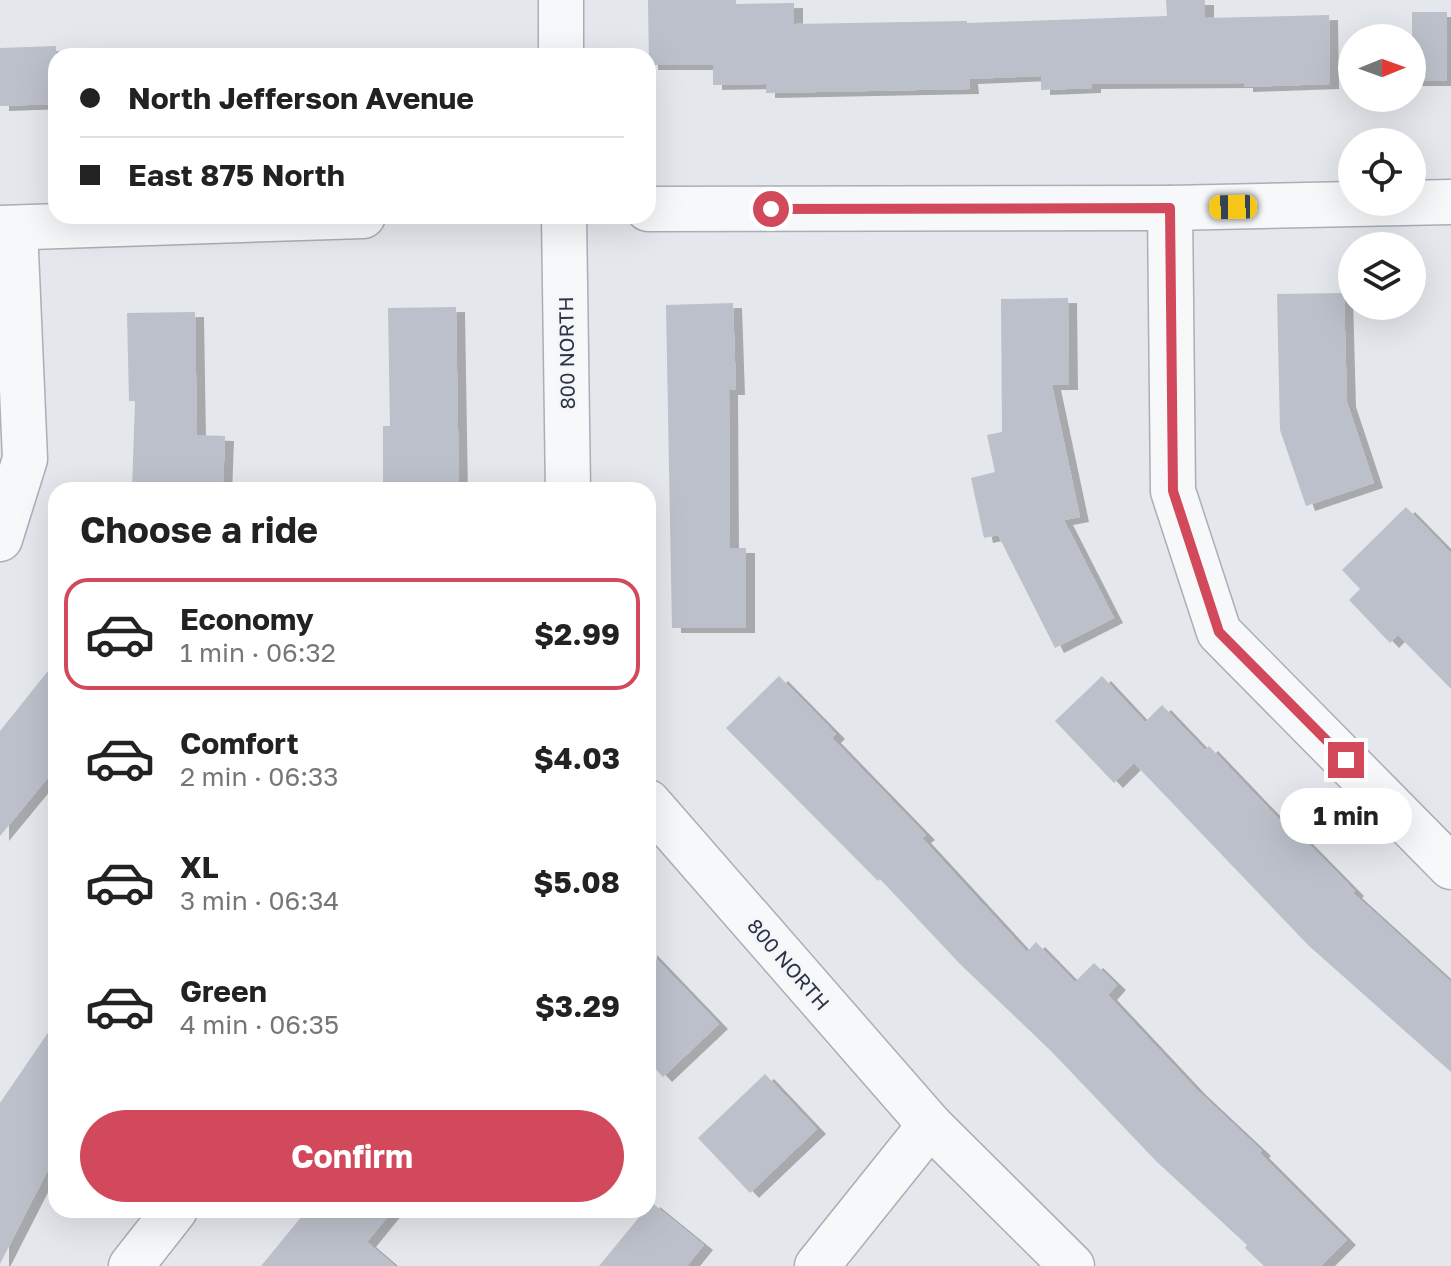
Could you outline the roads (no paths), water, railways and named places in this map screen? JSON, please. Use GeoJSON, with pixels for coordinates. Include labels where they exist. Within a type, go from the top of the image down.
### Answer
{"type":"FeatureCollection","features":[{"type":"Feature","properties":{"kind":"street"},"geometry":{"type":"LineString","coordinates":[[561,0],[561,48]]}},
{"type":"Feature","properties":{"kind":"street"},"geometry":{"type":"LineString","coordinates":[[656,209],[1170,208],[1451,202]]}},
{"type":"Feature","properties":{"kind":"street"},"geometry":{"type":"LineString","coordinates":[[1170,208],[1173,491],[1219,632],[1451,867]]}},
{"type":"Feature","properties":{"kind":"street"},"geometry":{"type":"LineString","coordinates":[[0,539],[25,459],[8,228],[126,224]]}},
{"type":"Feature","properties":{"kind":"street","name":"800 NORTH"},"geometry":{"type":"LineString","coordinates":[[564,224],[568,482]]}},
{"type":"Feature","properties":{"kind":"street","name":"800 NORTH"},"geometry":{"type":"LineString","coordinates":[[656,811],[930,1125],[1072,1266]]}},
{"type":"Feature","properties":{"kind":"street"},"geometry":{"type":"LineString","coordinates":[[817,1266],[930,1125]]}},
{"type":"Feature","properties":{"kind":"street"},"geometry":{"type":"LineString","coordinates":[[131,1266],[169,1218]]}}]}
